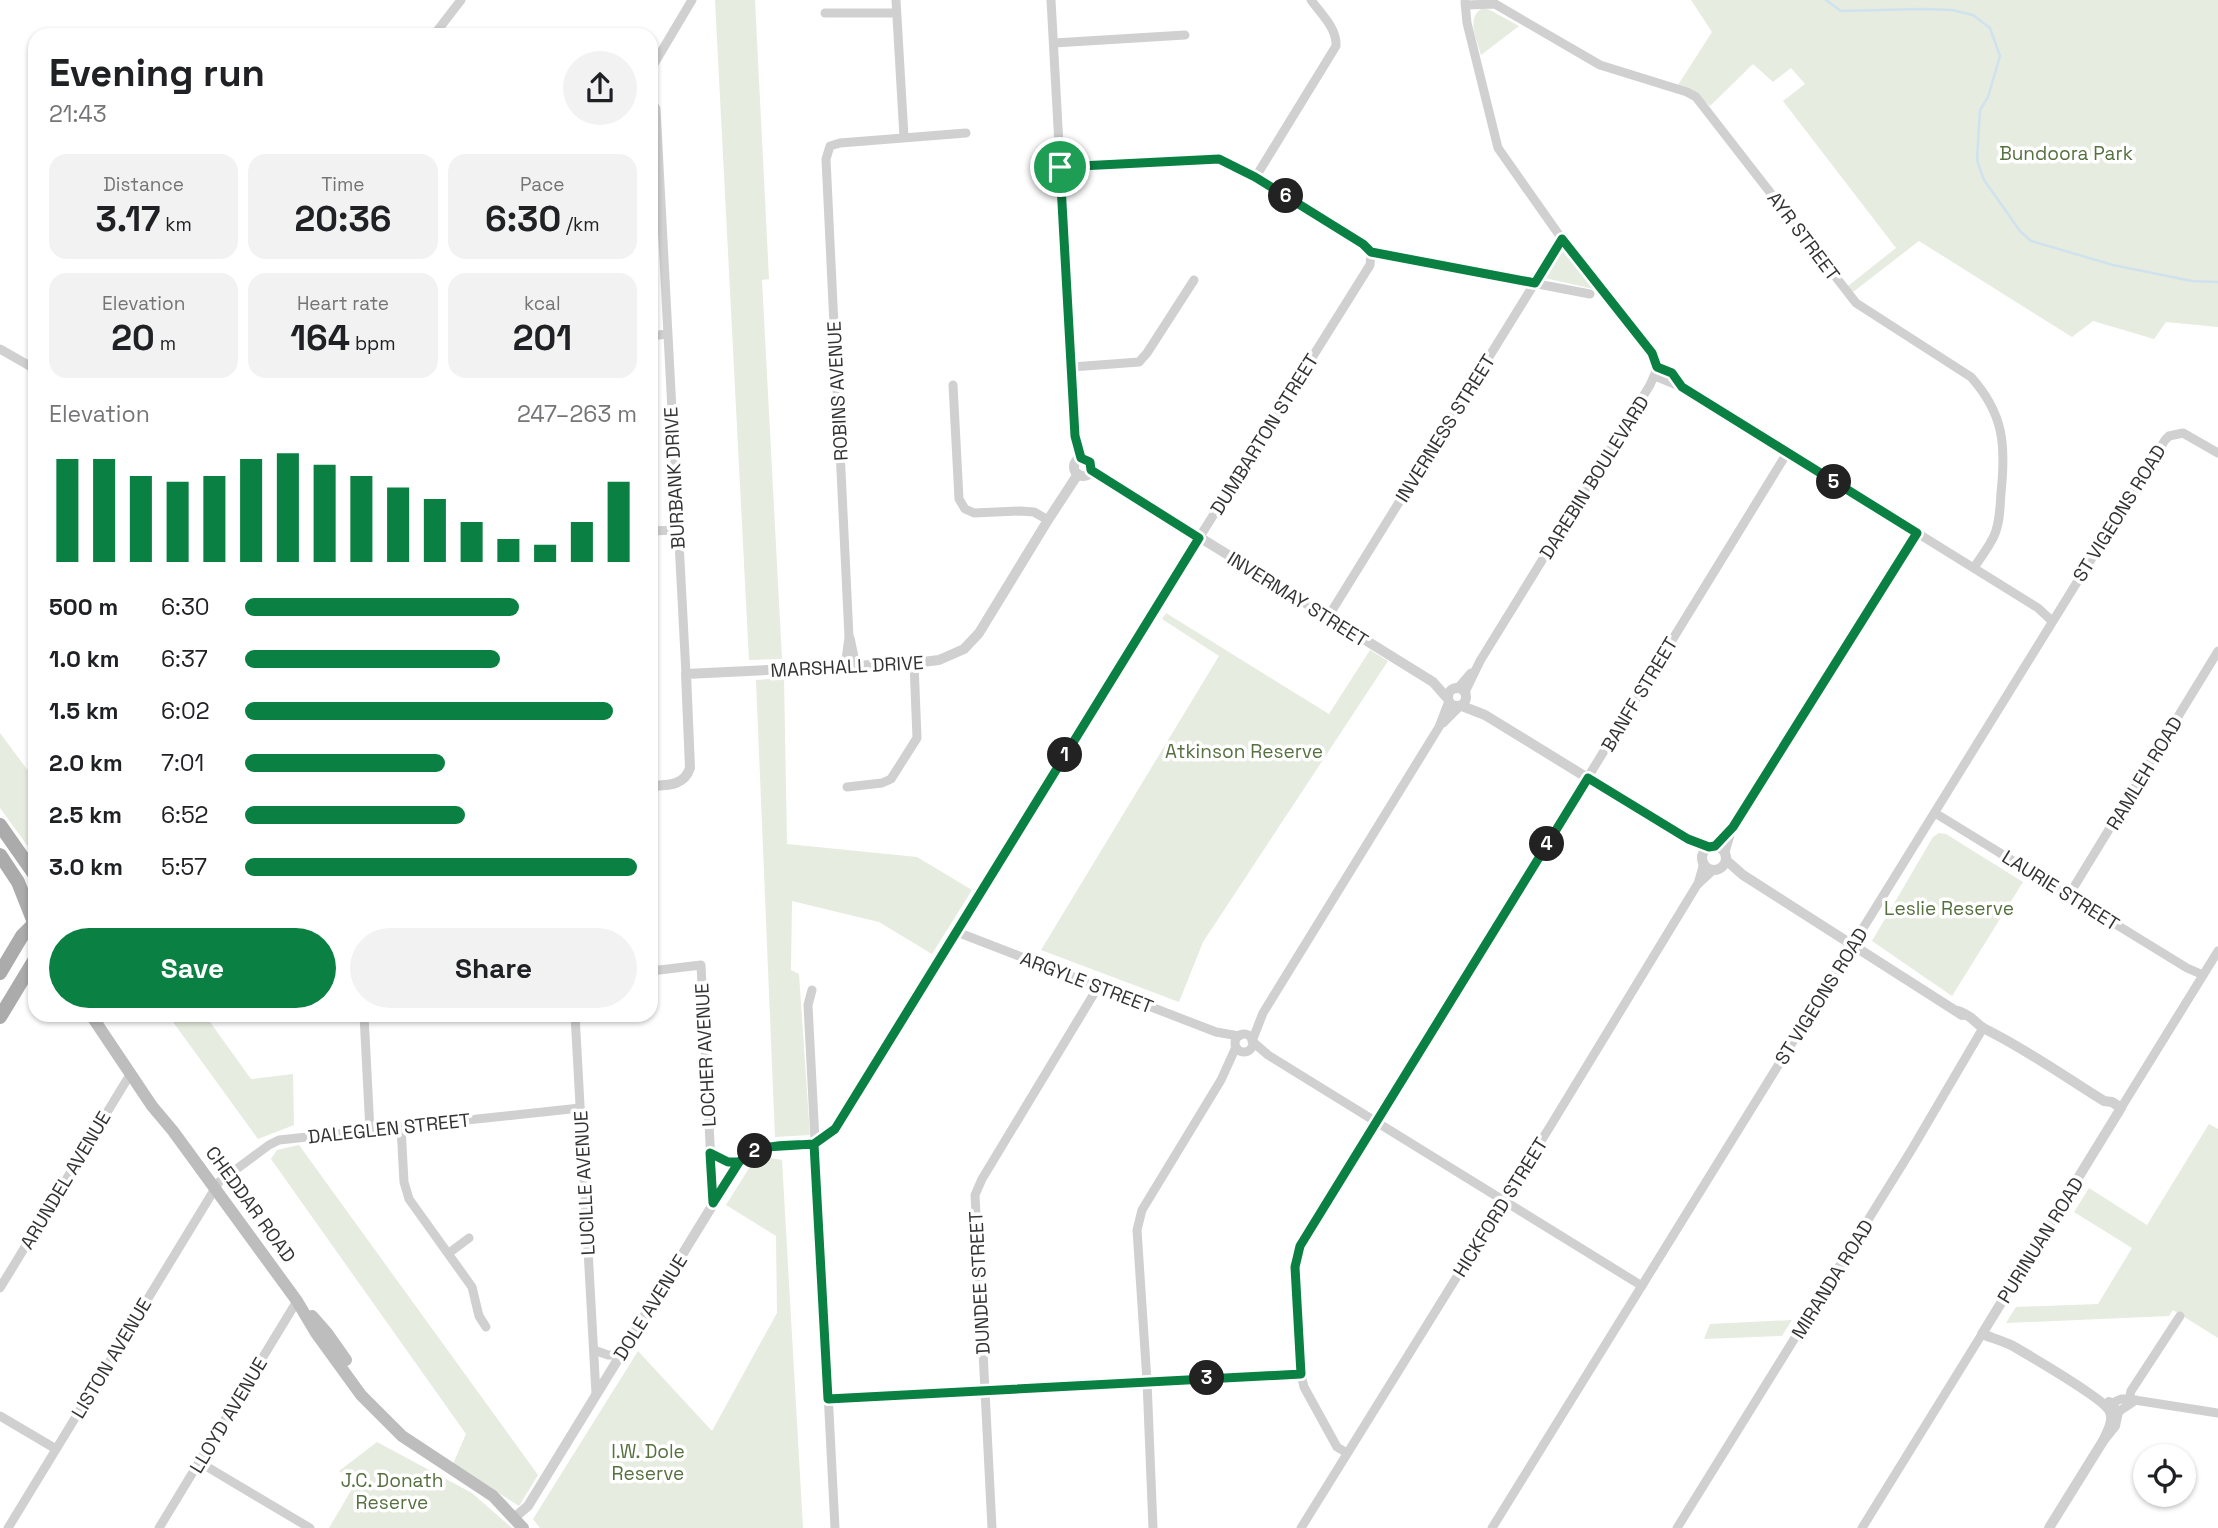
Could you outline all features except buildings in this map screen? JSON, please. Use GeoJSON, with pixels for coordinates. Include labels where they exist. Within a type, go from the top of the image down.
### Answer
{"type":"FeatureCollection","features":[{"type":"Feature","properties":{"kind":"main road"},"geometry":{"type":"LineString","coordinates":[[0,825],[28,865]]}},
{"type":"Feature","properties":{"kind":"main road"},"geometry":{"type":"LineString","coordinates":[[0,855],[18,882],[28,907]]}},
{"type":"Feature","properties":{"kind":"main road"},"geometry":{"type":"LineString","coordinates":[[0,972],[28,930]]}},
{"type":"Feature","properties":{"kind":"main road"},"geometry":{"type":"LineString","coordinates":[[0,1017],[28,971]]}},
{"type":"Feature","properties":{"kind":"main road","name":"CHEDDAR ROAD"},"geometry":{"type":"LineString","coordinates":[[96,1022],[131,1073],[158,1101],[173,1130],[297,1301],[316,1333],[361,1395],[402,1436],[493,1496],[523,1528]]}},
{"type":"Feature","properties":{"kind":"street"},"geometry":{"type":"LineString","coordinates":[[439,28],[461,0]]}},
{"type":"Feature","properties":{"kind":"street"},"geometry":{"type":"LineString","coordinates":[[658,57],[692,0]]}},
{"type":"Feature","properties":{"kind":"street"},"geometry":{"type":"LineString","coordinates":[[896,0],[904,137],[966,133]]}},
{"type":"Feature","properties":{"kind":"street"},"geometry":{"type":"LineString","coordinates":[[1051,0],[1075,436],[1081,458]]}},
{"type":"Feature","properties":{"kind":"street"},"geometry":{"type":"LineString","coordinates":[[1255,177],[1336,46],[1333,30],[1311,0]]}},
{"type":"Feature","properties":{"kind":"street"},"geometry":{"type":"LineString","coordinates":[[1465,2],[1466,23],[1498,148],[1562,239],[1652,353],[1656,372],[1672,373],[1682,387],[2038,608],[2048,610],[2054,618]]}},
{"type":"Feature","properties":{"kind":"street","name":"AYR STREET"},"geometry":{"type":"LineString","coordinates":[[1465,2],[1495,4],[1600,65],[1696,97],[1856,303],[1971,377],[1982,389],[1995,412],[2004,445],[1999,516],[1995,534],[1974,568]]}},
{"type":"Feature","properties":{"kind":"street"},"geometry":{"type":"LineString","coordinates":[[825,13],[896,13]]}},
{"type":"Feature","properties":{"kind":"street"},"geometry":{"type":"LineString","coordinates":[[1054,43],[1185,36]]}},
{"type":"Feature","properties":{"kind":"street","name":"ROBINS AVENUE"},"geometry":{"type":"LineString","coordinates":[[850,666],[825,159],[830,146],[840,143],[904,137]]}},
{"type":"Feature","properties":{"kind":"street","name":"BURBANK DRIVE"},"geometry":{"type":"LineString","coordinates":[[658,150],[690,768],[688,776],[682,781],[658,785]]}},
{"type":"Feature","properties":{"kind":"street"},"geometry":{"type":"LineString","coordinates":[[1060,167],[1219,159],[1255,177],[1363,244],[1371,252],[1590,294]]}},
{"type":"Feature","properties":{"kind":"street","name":"INVERNESS STREET"},"geometry":{"type":"LineString","coordinates":[[1328,617],[1562,239]]}},
{"type":"Feature","properties":{"kind":"street","name":"DUMBARTON STREET"},"geometry":{"type":"LineString","coordinates":[[814,1144],[835,1129],[841,1121],[1370,265],[1371,252]]}},
{"type":"Feature","properties":{"kind":"street"},"geometry":{"type":"LineString","coordinates":[[1072,367],[1139,362],[1194,280]]}},
{"type":"Feature","properties":{"kind":"street"},"geometry":{"type":"LineString","coordinates":[[658,336],[667,334]]}},
{"type":"Feature","properties":{"kind":"street"},"geometry":{"type":"LineString","coordinates":[[0,349],[28,365]]}},
{"type":"Feature","properties":{"kind":"street","name":"DAREBIN BOULEVARD"},"geometry":{"type":"LineString","coordinates":[[1153,1528],[1137,1230],[1142,1210],[1656,372]]}},
{"type":"Feature","properties":{"kind":"street"},"geometry":{"type":"LineString","coordinates":[[953,385],[959,499],[965,509],[974,513],[1034,512],[1048,520]]}},
{"type":"Feature","properties":{"kind":"street","name":"ST VIGEONS ROAD"},"geometry":{"type":"LineString","coordinates":[[1492,1528],[2165,440],[2177,433],[2188,434],[2218,453]]}},
{"type":"Feature","properties":{"kind":"street","name":"BANFF STREET"},"geometry":{"type":"LineString","coordinates":[[1347,1453],[1337,1447],[1304,1387],[1301,1374],[1295,1267],[1300,1246],[1787,453]]}},
{"type":"Feature","properties":{"kind":"street"},"geometry":{"type":"LineString","coordinates":[[1081,458],[1090,462],[1091,470],[1086,475],[1078,474],[1074,466],[1081,458]]}},
{"type":"Feature","properties":{"kind":"street","name":"INVERMAY STREET"},"geometry":{"type":"LineString","coordinates":[[1091,470],[1688,839],[1958,1012],[1982,1031]]}},
{"type":"Feature","properties":{"kind":"street","name":"MARSHALL DRIVE"},"geometry":{"type":"LineString","coordinates":[[686,674],[914,663],[939,660],[964,649],[979,633],[1078,474]]}},
{"type":"Feature","properties":{"kind":"street"},"geometry":{"type":"LineString","coordinates":[[658,531],[677,530]]}},
{"type":"Feature","properties":{"kind":"street","name":"HICKFORD STREET"},"geometry":{"type":"LineString","coordinates":[[1301,1528],[1917,533]]}},
{"type":"Feature","properties":{"kind":"street","name":"RAMLEH ROAD"},"geometry":{"type":"LineString","coordinates":[[2069,895],[2218,651]]}},
{"type":"Feature","properties":{"kind":"street"},"geometry":{"type":"LineString","coordinates":[[847,787],[881,783],[891,779],[917,738],[914,663]]}},
{"type":"Feature","properties":{"kind":"street","name":"LAURIE STREET"},"geometry":{"type":"LineString","coordinates":[[1935,813],[2202,977]]}},
{"type":"Feature","properties":{"kind":"street","name":"ARGYLE STREET"},"geometry":{"type":"LineString","coordinates":[[957,932],[1216,1032],[1268,1055],[1642,1286]]}},
{"type":"Feature","properties":{"kind":"street","name":"PURINUAN ROAD"},"geometry":{"type":"LineString","coordinates":[[1862,1528],[2218,951]]}},
{"type":"Feature","properties":{"kind":"street","name":"LOCHER AVENUE"},"geometry":{"type":"LineString","coordinates":[[658,970],[701,965],[713,1203]]}},
{"type":"Feature","properties":{"kind":"street","name":"DUNDEE STREET"},"geometry":{"type":"LineString","coordinates":[[992,1528],[975,1195],[982,1179],[1098,987]]}},
{"type":"Feature","properties":{"kind":"street"},"geometry":{"type":"LineString","coordinates":[[812,990],[808,1005],[835,1528]]}},
{"type":"Feature","properties":{"kind":"street"},"geometry":{"type":"LineString","coordinates":[[363,1022],[370,1131]]}},
{"type":"Feature","properties":{"kind":"street","name":"LUCILLE AVENUE"},"geometry":{"type":"LineString","coordinates":[[575,1022],[596,1394]]}},
{"type":"Feature","properties":{"kind":"street"},"geometry":{"type":"LineString","coordinates":[[1982,1031],[2017,1047],[2104,1101],[2112,1102],[2120,1111]]}},
{"type":"Feature","properties":{"kind":"street","name":"MIRANDA ROAD"},"geometry":{"type":"LineString","coordinates":[[1677,1528],[1982,1031]]}},
{"type":"Feature","properties":{"kind":"street","name":"ARUNDEL AVENUE"},"geometry":{"type":"LineString","coordinates":[[0,1288],[131,1073]]}},
{"type":"Feature","properties":{"kind":"street","name":"DALEGLEN STREET"},"geometry":{"type":"LineString","coordinates":[[215,1188],[219,1182],[268,1145],[279,1140],[580,1108]]}},
{"type":"Feature","properties":{"kind":"street"},"geometry":{"type":"LineString","coordinates":[[401,1127],[404,1182],[408,1199],[472,1287],[486,1327]]}},
{"type":"Feature","properties":{"kind":"street"},"geometry":{"type":"LineString","coordinates":[[739,1162],[751,1152],[766,1147],[814,1144]]}},
{"type":"Feature","properties":{"kind":"street","name":"LOCHER AVENUE"},"geometry":{"type":"LineString","coordinates":[[710,1153],[728,1162],[739,1162]]}},
{"type":"Feature","properties":{"kind":"street","name":"DOLE AVENUE"},"geometry":{"type":"LineString","coordinates":[[515,1517],[528,1506],[739,1162]]}},
{"type":"Feature","properties":{"kind":"street","name":"LISTON AVENUE"},"geometry":{"type":"LineString","coordinates":[[8,1528],[215,1188]]}},
{"type":"Feature","properties":{"kind":"street"},"geometry":{"type":"LineString","coordinates":[[449,1254],[469,1238]]}},
{"type":"Feature","properties":{"kind":"street","name":"LLOYD AVENUE"},"geometry":{"type":"LineString","coordinates":[[159,1528],[297,1301]]}},
{"type":"Feature","properties":{"kind":"street"},"geometry":{"type":"LineString","coordinates":[[2133,1401],[2142,1376],[2180,1316]]}},
{"type":"Feature","properties":{"kind":"street"},"geometry":{"type":"LineString","coordinates":[[1985,1329],[2113,1409]]}},
{"type":"Feature","properties":{"kind":"street"},"geometry":{"type":"LineString","coordinates":[[594,1350],[608,1355],[620,1355]]}},
{"type":"Feature","properties":{"kind":"street"},"geometry":{"type":"LineString","coordinates":[[828,1399],[1301,1374]]}},
{"type":"Feature","properties":{"kind":"street"},"geometry":{"type":"LineString","coordinates":[[2049,1528],[2103,1441],[2113,1409],[2121,1399],[2218,1413]]}},
{"type":"Feature","properties":{"kind":"street"},"geometry":{"type":"LineString","coordinates":[[0,1416],[56,1449]]}},
{"type":"Feature","properties":{"kind":"street"},"geometry":{"type":"LineString","coordinates":[[199,1462],[310,1528]]}},
{"type":"Feature","properties":{"kind":"green space"},"geometry":{"type":"Polygon","coordinates":[[[715,0],[755,0],[769,279],[762,280],[782,659],[749,660],[715,0]]]}},
{"type":"Feature","properties":{"kind":"green space","name":"Bundoora Park"},"geometry":{"type":"Polygon","coordinates":[[[1691,0],[2218,0],[2218,327],[2166,322],[2154,339],[2093,321],[2072,337],[1919,241],[1853,292],[1848,286],[1896,248],[1783,101],[1805,84],[1791,68],[1773,82],[1753,64],[1710,106],[1695,93],[1678,85],[1712,32],[1691,0]]]}},
{"type":"Feature","properties":{"kind":"green space"},"geometry":{"type":"Polygon","coordinates":[[[1483,8],[1519,26],[1481,55],[1473,23],[1483,8]]]}},
{"type":"Feature","properties":{"kind":"green space"},"geometry":{"type":"Polygon","coordinates":[[[1564,247],[1598,290],[1545,278],[1564,247]]]}},
{"type":"Feature","properties":{"kind":"green space","name":"Atkinson Reserve"},"geometry":{"type":"Polygon","coordinates":[[[1166,613],[1329,714],[1370,650],[1388,661],[1203,942],[1179,1002],[1041,950],[1219,656],[1162,619],[1166,613]]]}},
{"type":"Feature","properties":{"kind":"green space"},"geometry":{"type":"Polygon","coordinates":[[[784,678],[787,844],[917,857],[972,890],[932,954],[879,922],[792,901],[791,970],[799,974],[810,1135],[775,1137],[756,680],[784,678]]]}},
{"type":"Feature","properties":{"kind":"green space"},"geometry":{"type":"Polygon","coordinates":[[[0,733],[28,771],[28,846],[0,808],[0,733]]]}},
{"type":"Feature","properties":{"kind":"green space","name":"Leslie Reserve"},"geometry":{"type":"Polygon","coordinates":[[[1939,833],[1946,834],[2023,882],[1952,996],[1872,941],[1933,837],[1939,833]]]}},
{"type":"Feature","properties":{"kind":"green space"},"geometry":{"type":"Polygon","coordinates":[[[173,1022],[210,1022],[251,1079],[293,1074],[294,1125],[258,1139],[173,1022]]]}},
{"type":"Feature","properties":{"kind":"green space"},"geometry":{"type":"Polygon","coordinates":[[[2209,1124],[2218,1129],[2218,1338],[2173,1310],[2169,1316],[2006,1323],[2016,1307],[2098,1304],[2132,1248],[2074,1212],[2089,1188],[2147,1225],[2209,1124]]]}},
{"type":"Feature","properties":{"kind":"green space"},"geometry":{"type":"Polygon","coordinates":[[[299,1145],[538,1475],[519,1506],[453,1464],[466,1434],[271,1159],[277,1150],[299,1145]]]}},
{"type":"Feature","properties":{"kind":"green space","name":"I.W. Dole Reserve"},"geometry":{"type":"Polygon","coordinates":[[[771,1158],[782,1160],[803,1528],[540,1528],[533,1519],[638,1351],[712,1431],[777,1313],[776,1236],[726,1205],[751,1165],[771,1158]]]}},
{"type":"Feature","properties":{"kind":"green space"},"geometry":{"type":"Polygon","coordinates":[[[1792,1320],[1782,1336],[1704,1339],[1710,1324],[1792,1320]]]}},
{"type":"Feature","properties":{"kind":"green space","name":"J.C. Donath Reserve"},"geometry":{"type":"Polygon","coordinates":[[[377,1442],[472,1493],[512,1528],[329,1528],[356,1482],[339,1471],[377,1442]]]}},
{"type":"Feature","properties":{"kind":"waterway"},"geometry":{"type":"LineString","coordinates":[[1826,0],[1841,11],[1952,10],[1973,15],[1990,28],[2000,56],[1988,97],[1980,110],[1977,160],[1984,180],[2020,231],[2031,241],[2113,265],[2192,281],[2218,282]]}},
{"type":"Feature","properties":{"kind":"route"},"geometry":{"type":"LineString","coordinates":[[1060,167],[1075,436],[1081,458],[1090,462],[1091,470],[1199,538],[835,1129],[814,1144],[766,1147],[751,1152],[739,1162],[713,1203],[710,1153],[728,1162],[739,1162],[744,1157],[751,1152],[766,1147],[802,1145],[814,1144],[828,1399],[1301,1374],[1295,1267],[1300,1246],[1588,778],[1688,839],[1709,847],[1715,846],[1733,827],[1917,533],[1682,387],[1672,373],[1657,367],[1652,353],[1562,239],[1535,283],[1371,252],[1363,244],[1255,177],[1219,159],[1060,167]]}}]}
